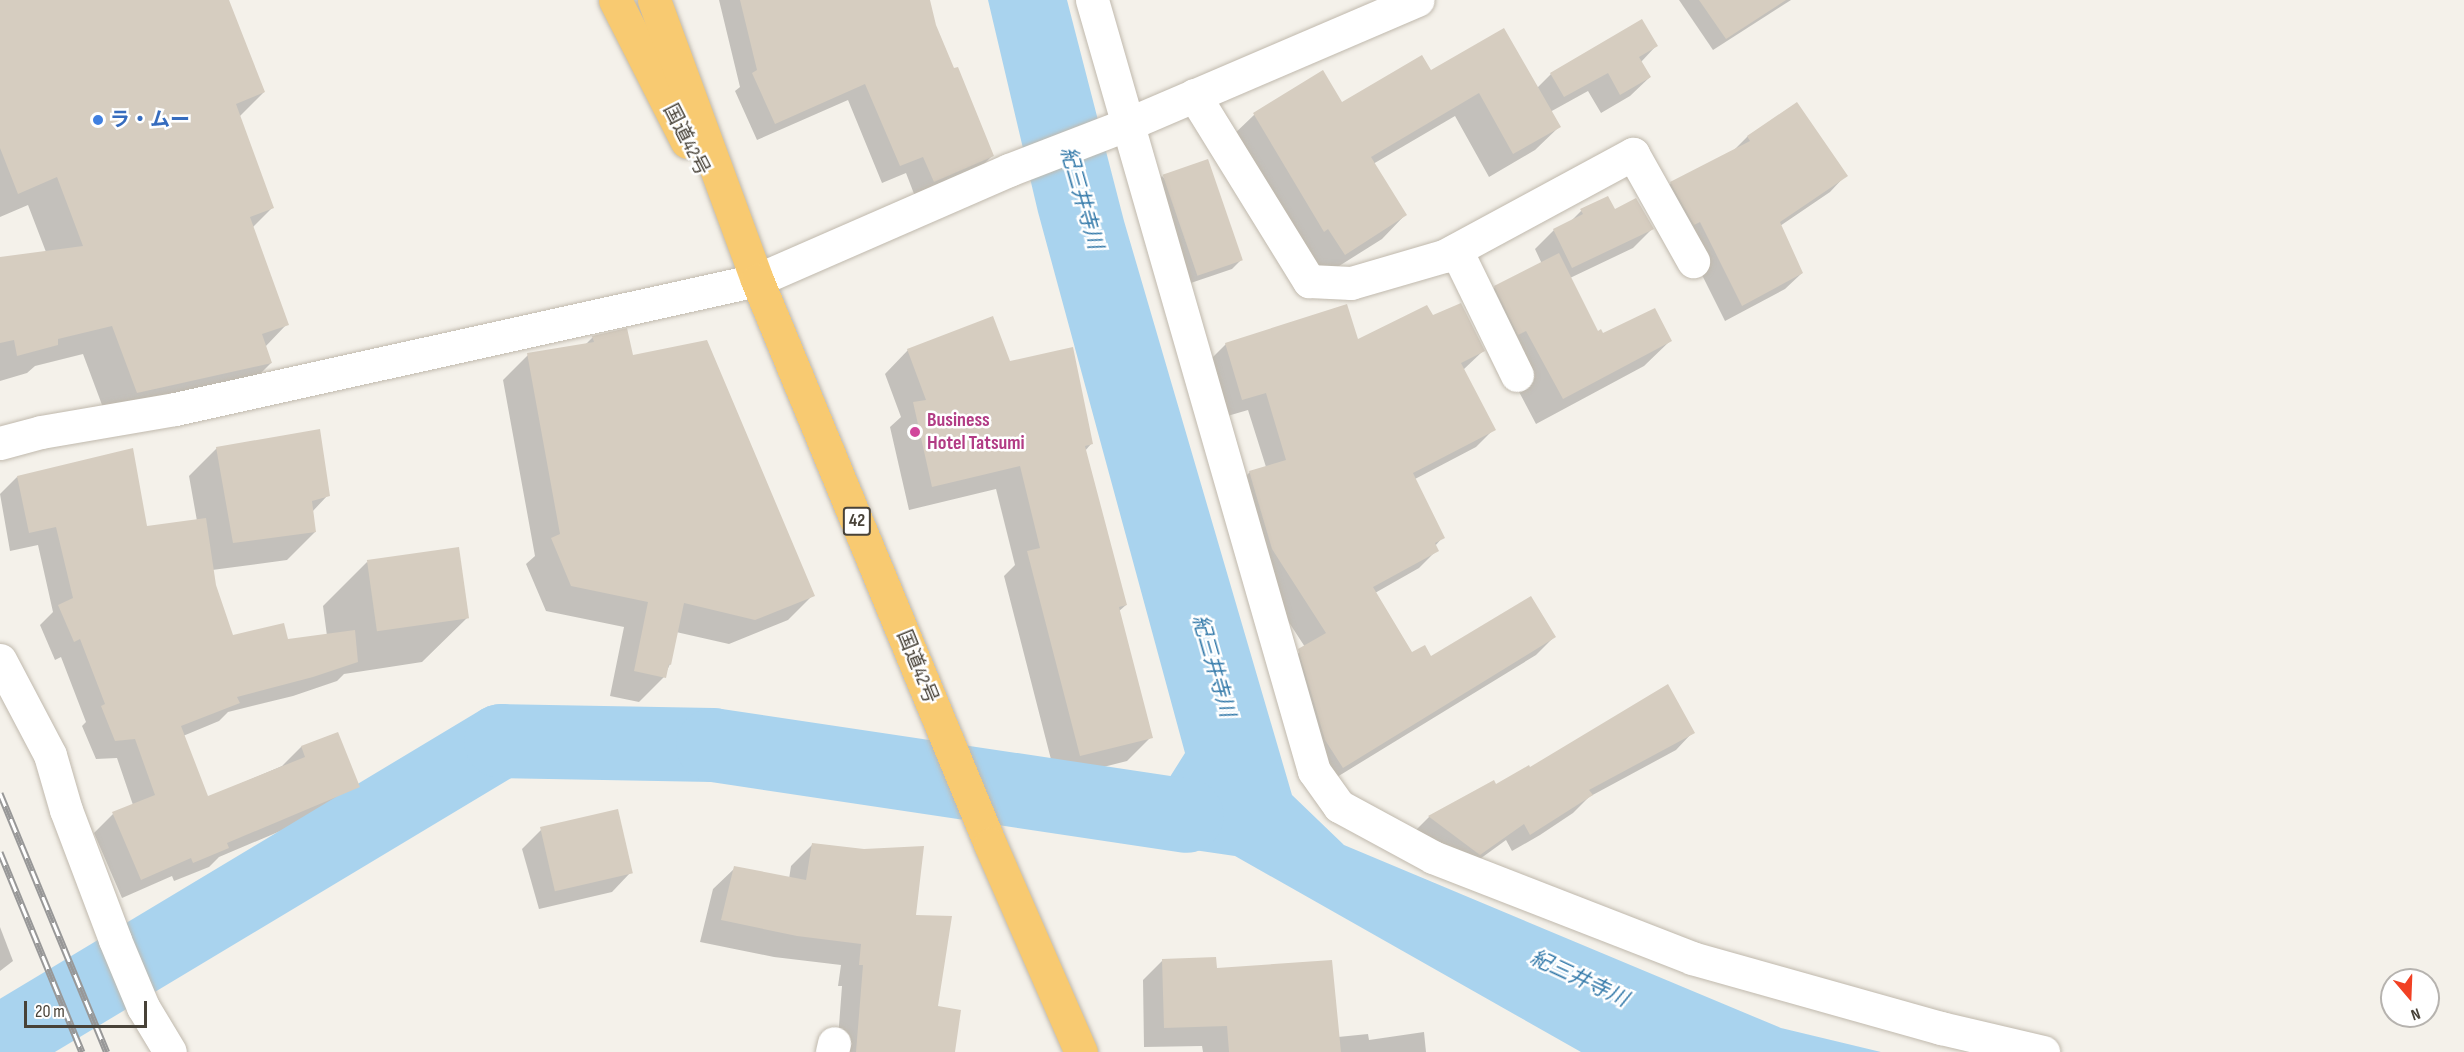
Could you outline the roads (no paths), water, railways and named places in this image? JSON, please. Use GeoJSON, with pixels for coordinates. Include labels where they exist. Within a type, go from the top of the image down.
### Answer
{"type":"FeatureCollection","features":[{"type":"Feature","properties":{"kind":"highway","name":"国道42号"},"geometry":{"type":"LineString","coordinates":[[615,0],[757,280]]}},
{"type":"Feature","properties":{"kind":"highway","name":"国道42号"},"geometry":{"type":"LineString","coordinates":[[654,0],[757,280],[990,844],[1081,1052]]}},
{"type":"Feature","properties":{"kind":"street"},"geometry":{"type":"LineString","coordinates":[[1092,0],[1120,127],[1314,771],[1339,806],[1433,857],[1692,958],[1941,1028],[2043,1052]]}},
{"type":"Feature","properties":{"kind":"street"},"geometry":{"type":"LineString","coordinates":[[0,442],[41,432],[175,410],[757,280],[1010,170],[1120,127],[1418,0]]}},
{"type":"Feature","properties":{"kind":"street"},"geometry":{"type":"LineString","coordinates":[[1194,95],[1309,280],[1351,283],[1444,256],[1633,154],[1693,261]]}},
{"type":"Feature","properties":{"kind":"street"},"geometry":{"type":"LineString","coordinates":[[1456,250],[1517,375]]}},
{"type":"Feature","properties":{"kind":"street"},"geometry":{"type":"LineString","coordinates":[[0,660],[50,755],[66,810],[115,940],[143,1007],[170,1052]]}},
{"type":"Feature","properties":{"kind":"water","name":"紀三井寺川"},"geometry":{"type":"Polygon","coordinates":[[[988,0],[1067,0],[1124,221],[1292,795],[1344,845],[1781,1028],[1881,1052],[1581,1052],[1235,856],[1091,835],[1085,774],[1168,780],[1185,753],[1038,212],[988,0]]]}},
{"type":"Feature","properties":{"kind":"waterway"},"geometry":{"type":"LineString","coordinates":[[8,1037],[501,741],[713,745],[1187,816]]}},
{"type":"Feature","properties":{"kind":"railway"},"geometry":{"type":"LineString","coordinates":[[0,793],[107,1052]]}},
{"type":"Feature","properties":{"kind":"railway"},"geometry":{"type":"LineString","coordinates":[[0,852],[82,1052]]}},
{"type":"Feature","properties":{"kind":"place","name":"ラ・ムー"},"geometry":{"type":"Point","coordinates":[98,120]}},
{"type":"Feature","properties":{"kind":"place","name":"Business Hotel Tatsumi"},"geometry":{"type":"Point","coordinates":[915,432]}}]}
